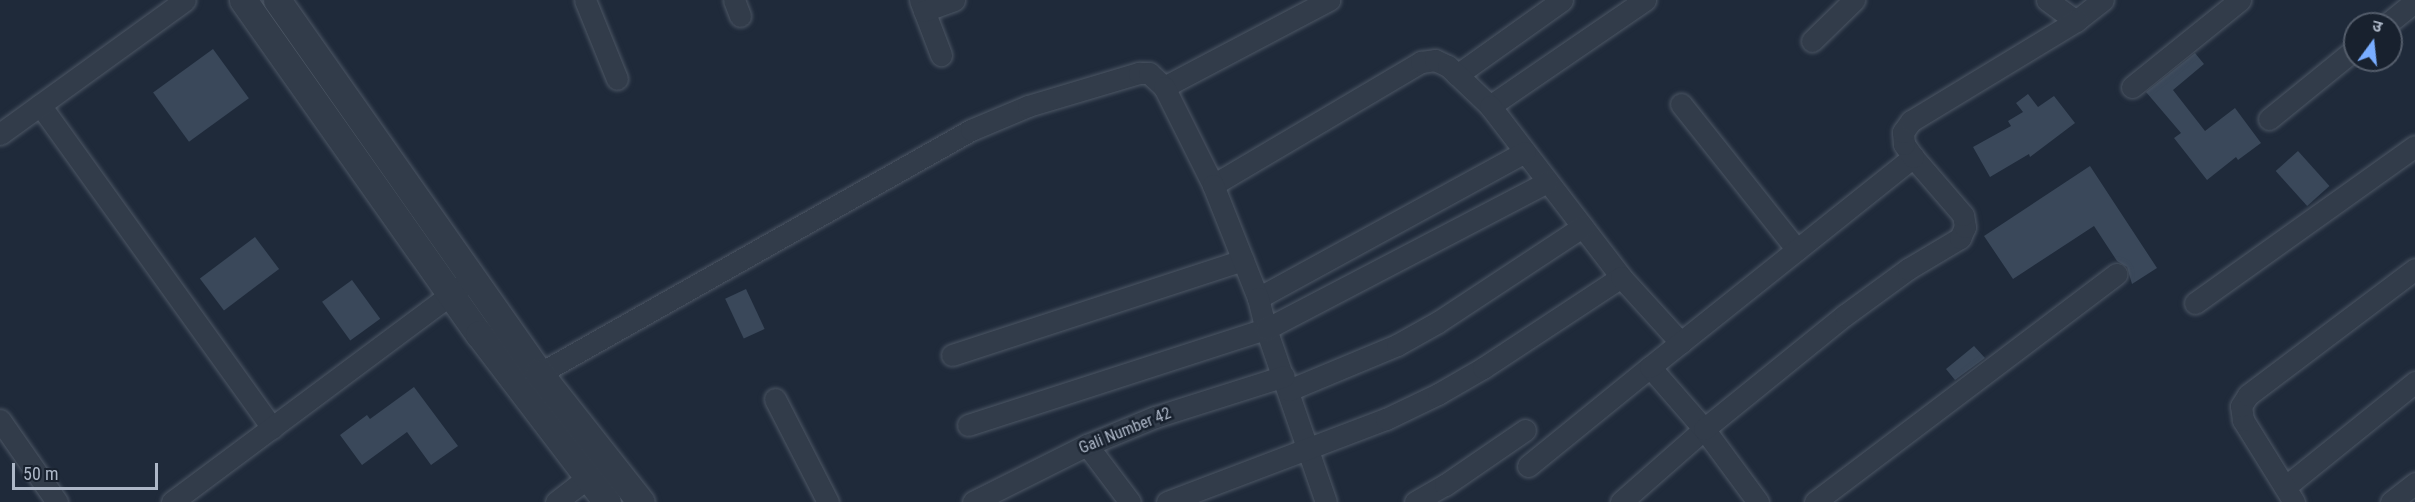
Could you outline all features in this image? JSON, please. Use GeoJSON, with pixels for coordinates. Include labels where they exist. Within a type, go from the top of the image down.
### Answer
{"type":"FeatureCollection","features":[{"type":"Feature","properties":{"kind":"street"},"geometry":{"type":"LineString","coordinates":[[0,134],[185,0]]}},
{"type":"Feature","properties":{"kind":"street"},"geometry":{"type":"LineString","coordinates":[[243,0],[452,293],[529,380],[609,462],[642,502]]}},
{"type":"Feature","properties":{"kind":"street"},"geometry":{"type":"LineString","coordinates":[[277,0],[474,278],[529,380],[588,478],[607,502]]}},
{"type":"Feature","properties":{"kind":"street"},"geometry":{"type":"LineString","coordinates":[[585,0],[617,79]]}},
{"type":"Feature","properties":{"kind":"street"},"geometry":{"type":"LineString","coordinates":[[941,55],[922,6],[954,0]]}},
{"type":"Feature","properties":{"kind":"street"},"geometry":{"type":"LineString","coordinates":[[1164,87],[1329,0]]}},
{"type":"Feature","properties":{"kind":"street"},"geometry":{"type":"LineString","coordinates":[[1457,75],[1562,0]]}},
{"type":"Feature","properties":{"kind":"street"},"geometry":{"type":"LineString","coordinates":[[1490,106],[1645,0]]}},
{"type":"Feature","properties":{"kind":"street"},"geometry":{"type":"LineString","coordinates":[[1812,41],[1854,0]]}},
{"type":"Feature","properties":{"kind":"street"},"geometry":{"type":"LineString","coordinates":[[2048,0],[2076,21]]}},
{"type":"Feature","properties":{"kind":"street"},"geometry":{"type":"LineString","coordinates":[[1621,502],[1704,429],[1845,315],[1908,269],[1960,238],[1965,227],[1963,215],[1913,157],[1904,144],[1902,132],[1911,121],[2076,21],[2103,0]]}},
{"type":"Feature","properties":{"kind":"street"},"geometry":{"type":"LineString","coordinates":[[2132,87],[2240,0]]}},
{"type":"Feature","properties":{"kind":"street"},"geometry":{"type":"LineString","coordinates":[[2401,12],[2415,1]]}},
{"type":"Feature","properties":{"kind":"street"},"geometry":{"type":"LineString","coordinates":[[2269,119],[2343,59]]}},
{"type":"Feature","properties":{"kind":"street"},"geometry":{"type":"LineString","coordinates":[[1213,185],[1421,62],[1435,60],[1448,66],[1490,106],[1621,277],[1681,343]]}},
{"type":"Feature","properties":{"kind":"street"},"geometry":{"type":"LineString","coordinates":[[529,380],[971,130],[1029,106],[1139,73],[1149,73],[1164,87],[1213,185],[1258,298],[1266,329],[1326,502]]}},
{"type":"Feature","properties":{"kind":"street"},"geometry":{"type":"LineString","coordinates":[[1680,104],[1797,250]]}},
{"type":"Feature","properties":{"kind":"street"},"geometry":{"type":"LineString","coordinates":[[40,105],[272,428]]}},
{"type":"Feature","properties":{"kind":"street"},"geometry":{"type":"LineString","coordinates":[[2195,303],[2415,146]]}},
{"type":"Feature","properties":{"kind":"street"},"geometry":{"type":"LineString","coordinates":[[1258,298],[1525,152]]}},
{"type":"Feature","properties":{"kind":"street"},"geometry":{"type":"LineString","coordinates":[[1528,466],[1913,157]]}},
{"type":"Feature","properties":{"kind":"street"},"geometry":{"type":"LineString","coordinates":[[968,425],[1266,329],[1547,182]]}},
{"type":"Feature","properties":{"kind":"street","name":"Gali Number 42"},"geometry":{"type":"LineString","coordinates":[[973,502],[1087,445],[1155,417],[1286,383],[1397,345],[1438,322],[1582,227]]}},
{"type":"Feature","properties":{"kind":"street"},"geometry":{"type":"LineString","coordinates":[[952,355],[1243,260]]}},
{"type":"Feature","properties":{"kind":"street"},"geometry":{"type":"LineString","coordinates":[[2415,269],[2248,395],[2241,405],[2243,420],[2289,495],[2415,382]]}},
{"type":"Feature","properties":{"kind":"street"},"geometry":{"type":"LineString","coordinates":[[1815,502],[2117,274]]}},
{"type":"Feature","properties":{"kind":"street"},"geometry":{"type":"LineString","coordinates":[[1167,502],[1386,419],[1438,394],[1492,362],[1621,277]]}},
{"type":"Feature","properties":{"kind":"street"},"geometry":{"type":"LineString","coordinates":[[172,502],[474,278]]}},
{"type":"Feature","properties":{"kind":"street"},"geometry":{"type":"LineString","coordinates":[[1650,367],[1704,429],[1758,502]]}},
{"type":"Feature","properties":{"kind":"street"},"geometry":{"type":"LineString","coordinates":[[775,399],[828,502]]}},
{"type":"Feature","properties":{"kind":"street"},"geometry":{"type":"LineString","coordinates":[[0,420],[57,502]]}},
{"type":"Feature","properties":{"kind":"street"},"geometry":{"type":"LineString","coordinates":[[1415,502],[1445,485],[1525,430]]}},
{"type":"Feature","properties":{"kind":"street"},"geometry":{"type":"LineString","coordinates":[[1087,445],[1130,502]]}},
{"type":"Feature","properties":{"kind":"street"},"geometry":{"type":"LineString","coordinates":[[556,502],[609,462]]}},
{"type":"Feature","properties":{"kind":"street"},"geometry":{"type":"LineString","coordinates":[[2391,502],[2415,483]]}},
{"type":"Feature","properties":{"kind":"building"},"geometry":{"type":"Polygon","coordinates":[[[213,49],[249,98],[189,142],[153,92],[213,49]]]}},
{"type":"Feature","properties":{"kind":"building"},"geometry":{"type":"Polygon","coordinates":[[[2195,53],[2204,64],[2173,90],[2205,131],[2235,108],[2261,143],[2238,160],[2236,157],[2207,180],[2174,138],[2181,133],[2146,92],[2195,53]]]}},
{"type":"Feature","properties":{"kind":"building"},"geometry":{"type":"Polygon","coordinates":[[[2028,94],[2038,107],[2054,96],[2075,123],[2030,157],[2029,154],[1990,177],[1973,147],[2011,126],[2008,121],[2023,112],[2016,103],[2028,94]]]}},
{"type":"Feature","properties":{"kind":"building"},"geometry":{"type":"Polygon","coordinates":[[[2298,151],[2329,186],[2307,206],[2276,171],[2298,151]]]}},
{"type":"Feature","properties":{"kind":"building"},"geometry":{"type":"Polygon","coordinates":[[[2090,166],[2157,268],[2132,284],[2127,267],[2117,261],[2094,226],[2013,279],[1984,236],[2090,166]]]}},
{"type":"Feature","properties":{"kind":"building"},"geometry":{"type":"Polygon","coordinates":[[[255,237],[279,269],[224,310],[200,279],[255,237]]]}},
{"type":"Feature","properties":{"kind":"building"},"geometry":{"type":"Polygon","coordinates":[[[352,280],[380,319],[350,341],[322,302],[352,280]]]}},
{"type":"Feature","properties":{"kind":"building"},"geometry":{"type":"Polygon","coordinates":[[[746,289],[765,329],[744,339],[725,299],[746,289]]]}},
{"type":"Feature","properties":{"kind":"building"},"geometry":{"type":"Polygon","coordinates":[[[1974,346],[1985,358],[1955,380],[1946,369],[1974,346]]]}},
{"type":"Feature","properties":{"kind":"building"},"geometry":{"type":"Polygon","coordinates":[[[414,387],[458,446],[431,465],[407,432],[362,465],[340,435],[367,415],[370,419],[414,387]]]}}]}
